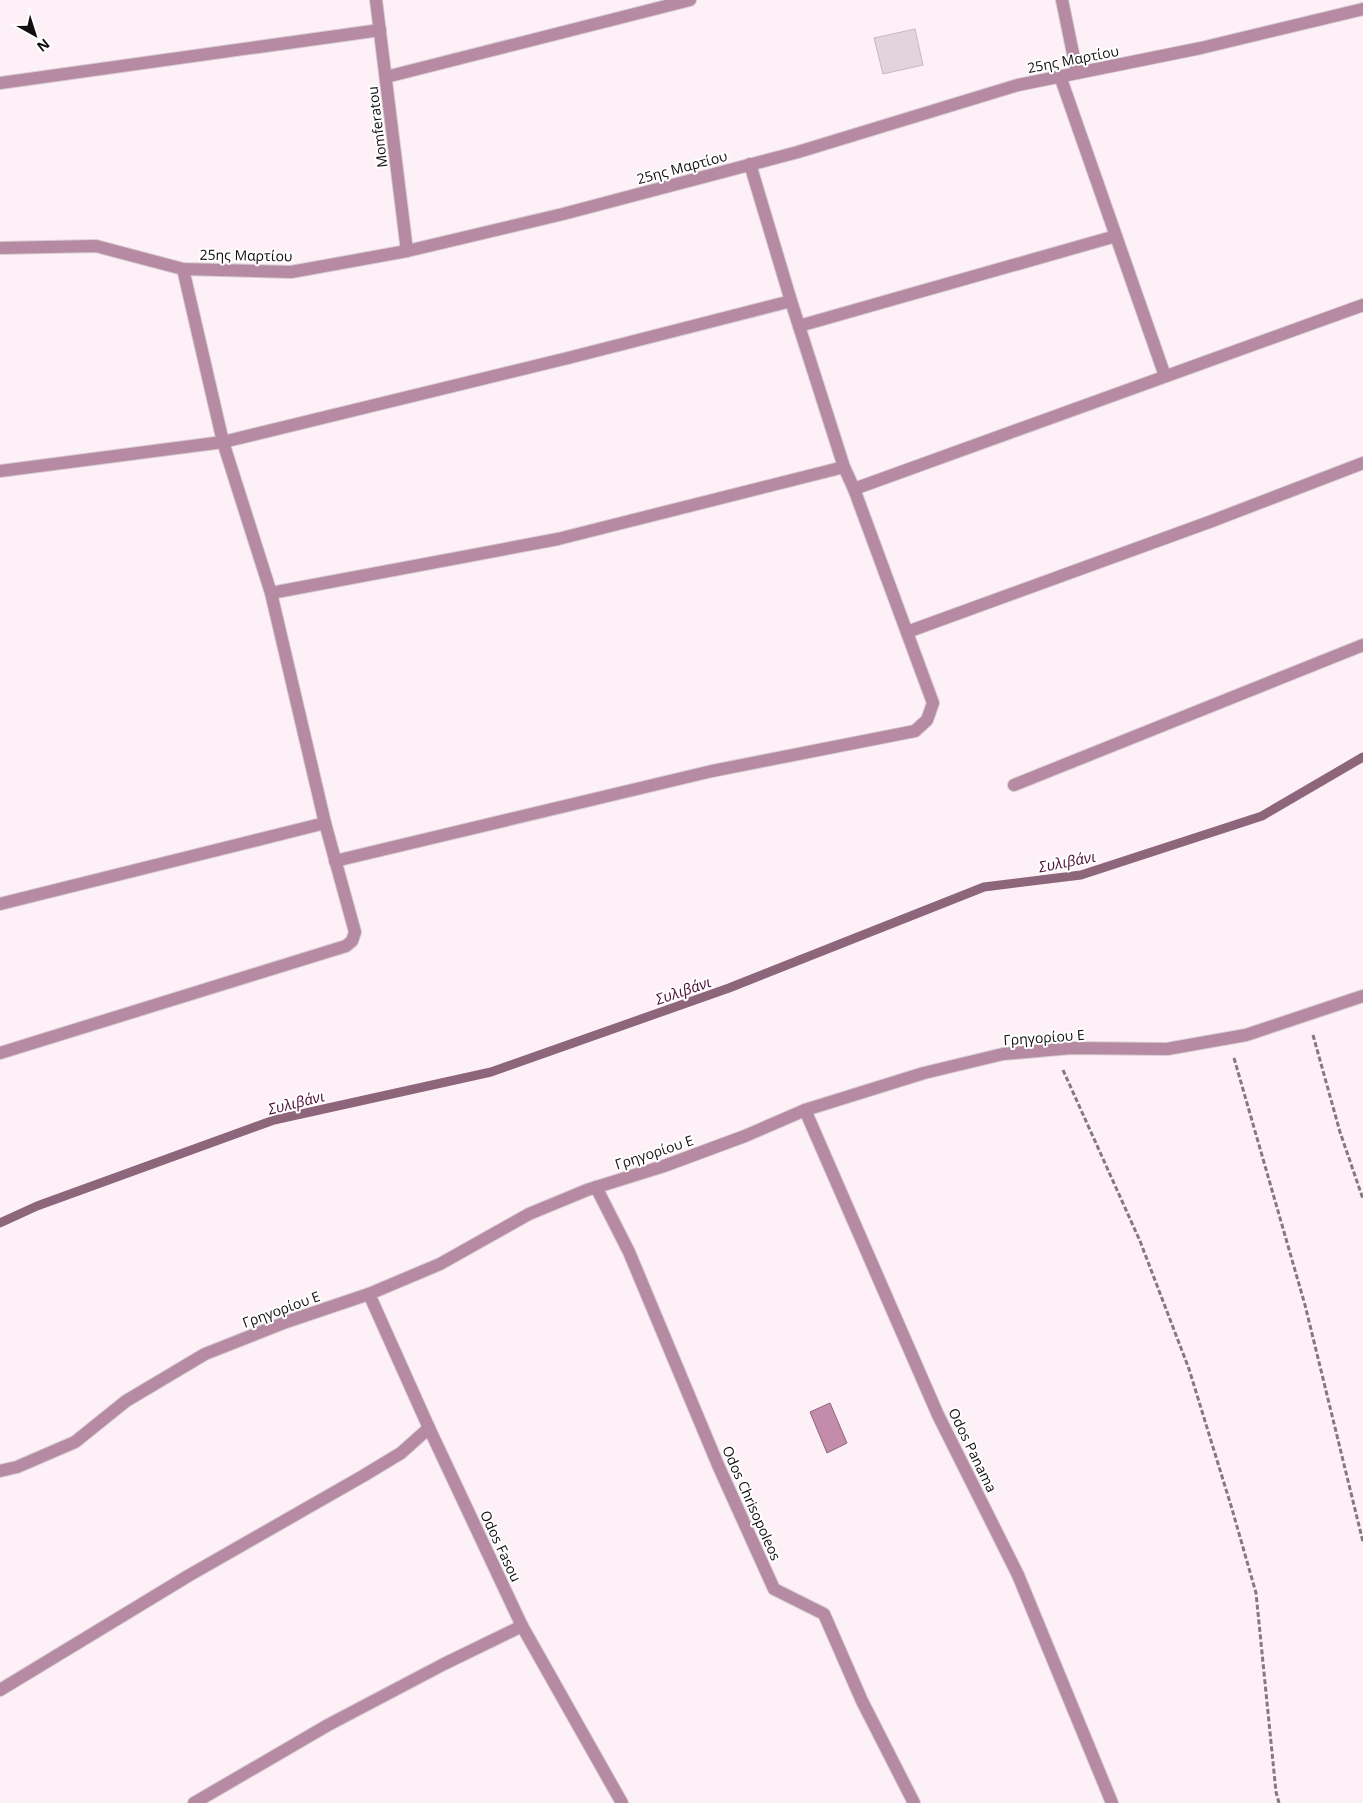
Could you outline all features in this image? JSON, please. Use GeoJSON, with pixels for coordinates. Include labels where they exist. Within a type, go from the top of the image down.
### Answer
{"type":"FeatureCollection","features":[{"type":"Feature","properties":{"kind":"street","name":"Momferatou"},"geometry":{"type":"LineString","coordinates":[[376,0],[407,250]]}},
{"type":"Feature","properties":{"kind":"street"},"geometry":{"type":"LineString","coordinates":[[386,77],[690,0]]}},
{"type":"Feature","properties":{"kind":"street"},"geometry":{"type":"LineString","coordinates":[[1062,0],[1077,73]]}},
{"type":"Feature","properties":{"kind":"street","name":"25ης Μαρτίου"},"geometry":{"type":"LineString","coordinates":[[0,248],[96,246],[183,268],[291,272],[407,250],[563,214],[798,152],[1018,85],[1201,48],[1363,9]]}},
{"type":"Feature","properties":{"kind":"street"},"geometry":{"type":"LineString","coordinates":[[0,83],[380,30]]}},
{"type":"Feature","properties":{"kind":"street"},"geometry":{"type":"LineString","coordinates":[[1060,76],[1165,376]]}},
{"type":"Feature","properties":{"kind":"street"},"geometry":{"type":"LineString","coordinates":[[335,861],[712,770],[915,731],[927,720],[933,703],[854,489],[844,467],[798,326],[750,164]]}},
{"type":"Feature","properties":{"kind":"street"},"geometry":{"type":"LineString","coordinates":[[798,326],[1116,236]]}},
{"type":"Feature","properties":{"kind":"street"},"geometry":{"type":"LineString","coordinates":[[0,1053],[346,946],[352,941],[355,932],[325,823],[271,593],[223,442],[183,268]]}},
{"type":"Feature","properties":{"kind":"street"},"geometry":{"type":"LineString","coordinates":[[0,471],[223,442],[568,358],[791,300]]}},
{"type":"Feature","properties":{"kind":"street"},"geometry":{"type":"LineString","coordinates":[[854,489],[1363,305]]}},
{"type":"Feature","properties":{"kind":"street"},"geometry":{"type":"LineString","coordinates":[[907,632],[1212,521],[1363,463]]}},
{"type":"Feature","properties":{"kind":"street"},"geometry":{"type":"LineString","coordinates":[[271,593],[558,539],[844,467]]}},
{"type":"Feature","properties":{"kind":"street"},"geometry":{"type":"LineString","coordinates":[[1014,785],[1363,645]]}},
{"type":"Feature","properties":{"kind":"street"},"geometry":{"type":"LineString","coordinates":[[0,904],[325,823]]}},
{"type":"Feature","properties":{"kind":"street","name":"Γρηγορίου Ε"},"geometry":{"type":"LineString","coordinates":[[0,1471],[17,1467],[75,1442],[126,1401],[205,1354],[286,1322],[369,1294],[440,1264],[529,1214],[596,1186],[682,1160],[746,1136],[805,1110],[924,1073],[1003,1054],[1054,1050],[1167,1049],[1246,1035],[1363,996]]}},
{"type":"Feature","properties":{"kind":"street","name":"Odos Panama"},"geometry":{"type":"LineString","coordinates":[[805,1110],[938,1414],[1018,1575],[1112,1803]]}},
{"type":"Feature","properties":{"kind":"street","name":"Odos Chrisopoleos"},"geometry":{"type":"LineString","coordinates":[[596,1186],[629,1252],[718,1465],[774,1589],[824,1614],[862,1701],[914,1803]]}},
{"type":"Feature","properties":{"kind":"street","name":"Odos Fasou"},"geometry":{"type":"LineString","coordinates":[[369,1294],[429,1428],[522,1626],[617,1801]]}},
{"type":"Feature","properties":{"kind":"street"},"geometry":{"type":"LineString","coordinates":[[0,1690],[188,1576],[363,1476],[401,1452],[429,1428]]}},
{"type":"Feature","properties":{"kind":"street"},"geometry":{"type":"LineString","coordinates":[[194,1803],[328,1725],[522,1626]]}},
{"type":"Feature","properties":{"kind":"path"},"geometry":{"type":"LineString","coordinates":[[1308,1015],[1340,1132],[1363,1198]]}},
{"type":"Feature","properties":{"kind":"path"},"geometry":{"type":"LineString","coordinates":[[1229,1038],[1305,1305],[1363,1542]]}},
{"type":"Feature","properties":{"kind":"path"},"geometry":{"type":"LineString","coordinates":[[1054,1050],[1140,1241],[1189,1369],[1232,1509],[1256,1594],[1276,1792],[1279,1803]]}},
{"type":"Feature","properties":{"kind":"shaded area"},"geometry":{"type":"Polygon","coordinates":[[[830,1403],[847,1443],[827,1453],[810,1412],[830,1403]]]}},
{"type":"Feature","properties":{"kind":"building"},"geometry":{"type":"Polygon","coordinates":[[[915,29],[923,65],[883,74],[874,38],[915,29]]]}},
{"type":"Feature","properties":{"kind":"waterway","name":"Συλιβάνι"},"geometry":{"type":"LineString","coordinates":[[0,1223],[37,1206],[274,1120],[491,1072],[729,988],[984,887],[1081,875],[1262,816],[1363,757]]}}]}
